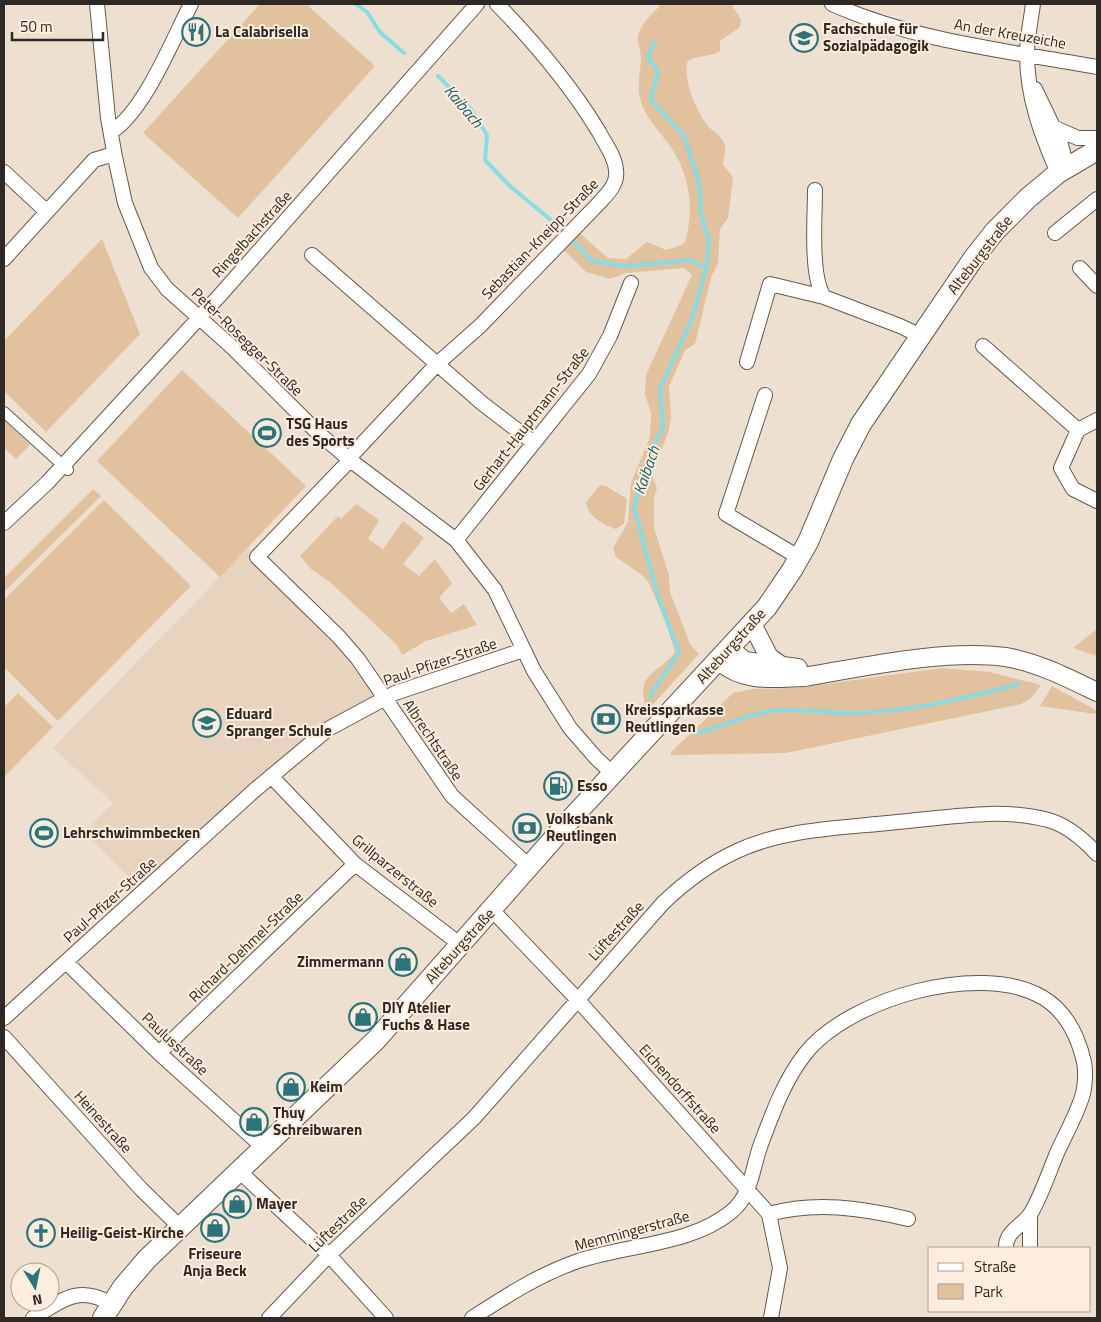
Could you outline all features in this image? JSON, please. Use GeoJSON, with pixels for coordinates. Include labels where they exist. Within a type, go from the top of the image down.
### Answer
{"type":"FeatureCollection","features":[{"type":"Feature","properties":{"kind":"main road","name":"Alteburgstraße"},"geometry":{"type":"LineString","coordinates":[[107,1311],[142,1265],[364,1052],[613,774],[752,624],[777,594],[800,558],[852,441],[872,406],[984,244],[1015,210],[1062,170],[1097,150]]}},
{"type":"Feature","properties":{"kind":"street","name":"Peter-Rosegger-Straße"},"geometry":{"type":"LineString","coordinates":[[97,4],[110,132],[115,157],[125,203],[151,268],[167,290],[232,347],[297,413],[349,459],[456,540],[504,606],[524,650],[578,739],[613,774]]}},
{"type":"Feature","properties":{"kind":"street"},"geometry":{"type":"LineString","coordinates":[[110,132],[121,125],[133,111],[166,54],[190,4]]}},
{"type":"Feature","properties":{"kind":"street","name":"Ringelbachstraße"},"geometry":{"type":"LineString","coordinates":[[4,523],[65,468],[477,4]]}},
{"type":"Feature","properties":{"kind":"street","name":"Sebastian-Kneipp-Straße"},"geometry":{"type":"LineString","coordinates":[[257,557],[437,364],[480,326],[600,202],[609,192],[616,178],[616,169],[610,152],[576,96],[531,39],[497,4]]}},
{"type":"Feature","properties":{"kind":"street","name":"An der Kreuzeiche"},"geometry":{"type":"LineString","coordinates":[[832,4],[910,31],[965,44],[1097,67]]}},
{"type":"Feature","properties":{"kind":"street"},"geometry":{"type":"LineString","coordinates":[[1033,4],[1027,54],[1031,98],[1036,117],[1062,170]]}},
{"type":"Feature","properties":{"kind":"street"},"geometry":{"type":"LineString","coordinates":[[1029,75],[1055,128],[1062,170]]}},
{"type":"Feature","properties":{"kind":"street"},"geometry":{"type":"LineString","coordinates":[[1055,128],[1078,138],[1097,138]]}},
{"type":"Feature","properties":{"kind":"street"},"geometry":{"type":"LineString","coordinates":[[4,259],[94,160],[108,156],[115,157]]}},
{"type":"Feature","properties":{"kind":"street"},"geometry":{"type":"LineString","coordinates":[[4,172],[46,211]]}},
{"type":"Feature","properties":{"kind":"street"},"geometry":{"type":"LineString","coordinates":[[815,190],[815,252],[820,290],[824,297]]}},
{"type":"Feature","properties":{"kind":"street"},"geometry":{"type":"LineString","coordinates":[[1055,233],[1097,199]]}},
{"type":"Feature","properties":{"kind":"street"},"geometry":{"type":"LineString","coordinates":[[312,254],[483,404],[534,443]]}},
{"type":"Feature","properties":{"kind":"street"},"geometry":{"type":"LineString","coordinates":[[1080,268],[1097,286]]}},
{"type":"Feature","properties":{"kind":"street","name":"Gerhart-Hauptmann-Straße"},"geometry":{"type":"LineString","coordinates":[[456,540],[534,443],[600,356],[631,283]]}},
{"type":"Feature","properties":{"kind":"street"},"geometry":{"type":"LineString","coordinates":[[747,362],[770,284],[824,297],[921,336]]}},
{"type":"Feature","properties":{"kind":"street"},"geometry":{"type":"LineString","coordinates":[[983,346],[1078,430]]}},
{"type":"Feature","properties":{"kind":"street"},"geometry":{"type":"LineString","coordinates":[[765,395],[726,514],[800,558]]}},
{"type":"Feature","properties":{"kind":"street"},"geometry":{"type":"LineString","coordinates":[[4,412],[65,468]]}},
{"type":"Feature","properties":{"kind":"street"},"geometry":{"type":"LineString","coordinates":[[1097,420],[1078,430],[1061,468],[1073,488],[1097,502]]}},
{"type":"Feature","properties":{"kind":"street","name":"Albrechtstraße"},"geometry":{"type":"LineString","coordinates":[[257,557],[339,637],[385,697],[452,796],[530,867]]}},
{"type":"Feature","properties":{"kind":"street"},"geometry":{"type":"LineString","coordinates":[[752,624],[769,657],[784,667]]}},
{"type":"Feature","properties":{"kind":"street","name":"Paul-Pfizer-Straße"},"geometry":{"type":"LineString","coordinates":[[4,1018],[270,776],[328,729],[385,697],[524,650]]}},
{"type":"Feature","properties":{"kind":"street"},"geometry":{"type":"LineString","coordinates":[[724,655],[745,662],[833,672]]}},
{"type":"Feature","properties":{"kind":"street"},"geometry":{"type":"LineString","coordinates":[[724,655],[736,673],[752,678],[804,677],[942,657],[969,655],[1006,658],[1055,672],[1097,692]]}},
{"type":"Feature","properties":{"kind":"street","name":"Grillparzerstraße"},"geometry":{"type":"LineString","coordinates":[[270,776],[355,864],[461,944]]}},
{"type":"Feature","properties":{"kind":"street","name":"Lüftestraße"},"geometry":{"type":"LineString","coordinates":[[269,1318],[329,1255],[474,1118],[663,902],[688,879],[738,850],[766,840],[820,830],[987,814],[1050,820],[1083,839],[1097,854]]}},
{"type":"Feature","properties":{"kind":"street","name":"Richard-Dehmel-Straße"},"geometry":{"type":"LineString","coordinates":[[159,1053],[355,864]]}},
{"type":"Feature","properties":{"kind":"street","name":"Eichendorffstraße"},"geometry":{"type":"LineString","coordinates":[[492,910],[577,999],[769,1214],[780,1268],[771,1318]]}},
{"type":"Feature","properties":{"kind":"street","name":"Paulusstraße"},"geometry":{"type":"LineString","coordinates":[[66,962],[159,1053],[264,1148]]}},
{"type":"Feature","properties":{"kind":"street","name":"Memmingerstraße"},"geometry":{"type":"LineString","coordinates":[[472,1318],[518,1288],[578,1261],[685,1236],[704,1229],[732,1211],[748,1190],[760,1148],[780,1095],[807,1051],[835,1028],[865,1010],[904,995],[948,986],[979,983],[1018,987],[1042,997],[1063,1014],[1077,1036],[1085,1066],[1082,1096],[1030,1214],[1008,1236],[1006,1247]]}},
{"type":"Feature","properties":{"kind":"street","name":"Heinestraße"},"geometry":{"type":"LineString","coordinates":[[4,1037],[141,1189],[180,1227]]}},
{"type":"Feature","properties":{"kind":"street"},"geometry":{"type":"LineString","coordinates":[[239,1171],[329,1255],[386,1318]]}},
{"type":"Feature","properties":{"kind":"street"},"geometry":{"type":"LineString","coordinates":[[769,1214],[790,1208],[823,1206],[856,1209],[908,1219]]}},
{"type":"Feature","properties":{"kind":"street","name":"Memmingerstraße"},"geometry":{"type":"LineString","coordinates":[[1030,1214],[1030,1247]]}},
{"type":"Feature","properties":{"kind":"street"},"geometry":{"type":"LineString","coordinates":[[33,1318],[62,1300],[75,1295],[96,1296],[107,1311]]}},
{"type":"Feature","properties":{"kind":"shaded area","name":"Eduard Spranger Schule"},"geometry":{"type":"Polygon","coordinates":[[[248,548],[305,604],[385,697],[346,718],[143,892],[85,832],[113,803],[53,748],[248,548]]]}},
{"type":"Feature","properties":{"kind":"green space"},"geometry":{"type":"Polygon","coordinates":[[[260,4],[306,4],[375,66],[238,218],[143,133],[260,4]]]}},
{"type":"Feature","properties":{"kind":"green space"},"geometry":{"type":"Polygon","coordinates":[[[662,4],[731,4],[741,19],[740,27],[720,41],[720,51],[687,62],[689,87],[698,111],[707,125],[724,143],[726,150],[723,165],[733,177],[728,218],[720,229],[718,263],[711,278],[695,344],[685,350],[669,387],[671,417],[669,430],[652,475],[657,488],[654,498],[654,528],[669,575],[670,592],[690,644],[699,654],[649,709],[645,705],[644,699],[643,690],[645,683],[648,677],[675,652],[665,621],[649,583],[642,575],[616,557],[613,548],[628,522],[631,483],[650,437],[651,413],[645,394],[646,375],[692,275],[684,268],[626,273],[610,279],[586,272],[560,246],[577,231],[608,258],[626,259],[647,242],[666,250],[684,244],[690,218],[690,204],[685,178],[675,154],[644,110],[639,93],[641,54],[638,41],[639,33],[647,19],[662,4]]]}},
{"type":"Feature","properties":{"kind":"green space"},"geometry":{"type":"Polygon","coordinates":[[[102,239],[140,334],[46,432],[4,391],[4,341],[102,239]]]}},
{"type":"Feature","properties":{"kind":"green space"},"geometry":{"type":"Polygon","coordinates":[[[182,370],[306,486],[220,577],[97,461],[182,370]]]}},
{"type":"Feature","properties":{"kind":"green space"},"geometry":{"type":"Polygon","coordinates":[[[4,420],[30,445],[16,459],[4,448],[4,420]]]}},
{"type":"Feature","properties":{"kind":"green space"},"geometry":{"type":"Polygon","coordinates":[[[600,485],[606,486],[627,499],[624,524],[615,529],[596,519],[587,508],[586,502],[600,485]]]}},
{"type":"Feature","properties":{"kind":"green space"},"geometry":{"type":"Polygon","coordinates":[[[93,489],[101,496],[4,592],[4,578],[93,489]]]}},
{"type":"Feature","properties":{"kind":"green space"},"geometry":{"type":"Polygon","coordinates":[[[104,500],[191,586],[58,721],[4,667],[4,600],[104,500]]]}},
{"type":"Feature","properties":{"kind":"green space"},"geometry":{"type":"Polygon","coordinates":[[[356,504],[379,520],[368,539],[383,549],[403,521],[424,538],[403,564],[419,576],[435,559],[452,583],[439,598],[451,613],[464,604],[477,625],[426,641],[402,655],[396,644],[330,582],[311,569],[300,556],[338,516],[341,519],[356,504]]]}},
{"type":"Feature","properties":{"kind":"green space"},"geometry":{"type":"Polygon","coordinates":[[[1097,629],[1097,656],[1073,648],[1097,629]]]}},
{"type":"Feature","properties":{"kind":"green space"},"geometry":{"type":"Polygon","coordinates":[[[942,668],[990,672],[1041,685],[1031,698],[1021,704],[786,753],[671,755],[671,752],[733,693],[752,689],[796,688],[942,668]]]}},
{"type":"Feature","properties":{"kind":"green space"},"geometry":{"type":"Polygon","coordinates":[[[1052,686],[1097,711],[1095,714],[1040,706],[1052,686]]]}},
{"type":"Feature","properties":{"kind":"green space"},"geometry":{"type":"Polygon","coordinates":[[[18,693],[53,727],[4,777],[4,707],[18,693]]]}},
{"type":"Feature","properties":{"kind":"waterway","name":"Kaibach"},"geometry":{"type":"LineString","coordinates":[[356,4],[367,12],[380,32],[404,53]]}},
{"type":"Feature","properties":{"kind":"waterway","name":"Kaibach"},"geometry":{"type":"LineString","coordinates":[[650,698],[679,652],[658,597],[634,507],[651,452],[663,427],[660,389],[692,318],[706,268],[709,241],[701,214],[699,182],[684,136],[651,100],[658,71],[648,58],[654,42]]}},
{"type":"Feature","properties":{"kind":"waterway","name":"Kaibach"},"geometry":{"type":"LineString","coordinates":[[438,76],[471,109],[487,135],[485,160],[511,187],[557,225]]}},
{"type":"Feature","properties":{"kind":"waterway","name":"Kaibach"},"geometry":{"type":"LineString","coordinates":[[574,242],[592,261],[626,266],[690,260],[706,268]]}},
{"type":"Feature","properties":{"kind":"waterway","name":"Kaibach"},"geometry":{"type":"LineString","coordinates":[[695,733],[771,711],[854,713],[896,710],[958,699],[1019,684]]}},
{"type":"Feature","properties":{"kind":"place","name":"La Calabrisella"},"geometry":{"type":"Point","coordinates":[196,32]}},
{"type":"Feature","properties":{"kind":"place","name":"Fachschule für Sozialpädagogik"},"geometry":{"type":"Point","coordinates":[804,38]}},
{"type":"Feature","properties":{"kind":"place","name":"TSG Haus des Sports"},"geometry":{"type":"Point","coordinates":[267,433]}},
{"type":"Feature","properties":{"kind":"place","name":"Kreissparkasse Reutlingen"},"geometry":{"type":"Point","coordinates":[606,719]}},
{"type":"Feature","properties":{"kind":"place","name":"Eduard Spranger Schule"},"geometry":{"type":"Point","coordinates":[207,723]}},
{"type":"Feature","properties":{"kind":"place","name":"Esso"},"geometry":{"type":"Point","coordinates":[558,786]}},
{"type":"Feature","properties":{"kind":"place","name":"Volksbank Reutlingen"},"geometry":{"type":"Point","coordinates":[527,828]}},
{"type":"Feature","properties":{"kind":"place","name":"Lehrschwimmbecken"},"geometry":{"type":"Point","coordinates":[44,833]}},
{"type":"Feature","properties":{"kind":"place","name":"Zimmermann"},"geometry":{"type":"Point","coordinates":[403,962]}},
{"type":"Feature","properties":{"kind":"place","name":"DIY Atelier Fuchs & Hase"},"geometry":{"type":"Point","coordinates":[363,1017]}},
{"type":"Feature","properties":{"kind":"place","name":"Keim"},"geometry":{"type":"Point","coordinates":[291,1087]}},
{"type":"Feature","properties":{"kind":"place","name":"Thuy Schreibwaren"},"geometry":{"type":"Point","coordinates":[254,1122]}},
{"type":"Feature","properties":{"kind":"place","name":"Mayer"},"geometry":{"type":"Point","coordinates":[237,1204]}},
{"type":"Feature","properties":{"kind":"place","name":"Friseure Anja Beck"},"geometry":{"type":"Point","coordinates":[215,1228]}},
{"type":"Feature","properties":{"kind":"place","name":"Heilig-Geist-Kirche"},"geometry":{"type":"Point","coordinates":[41,1233]}}]}
